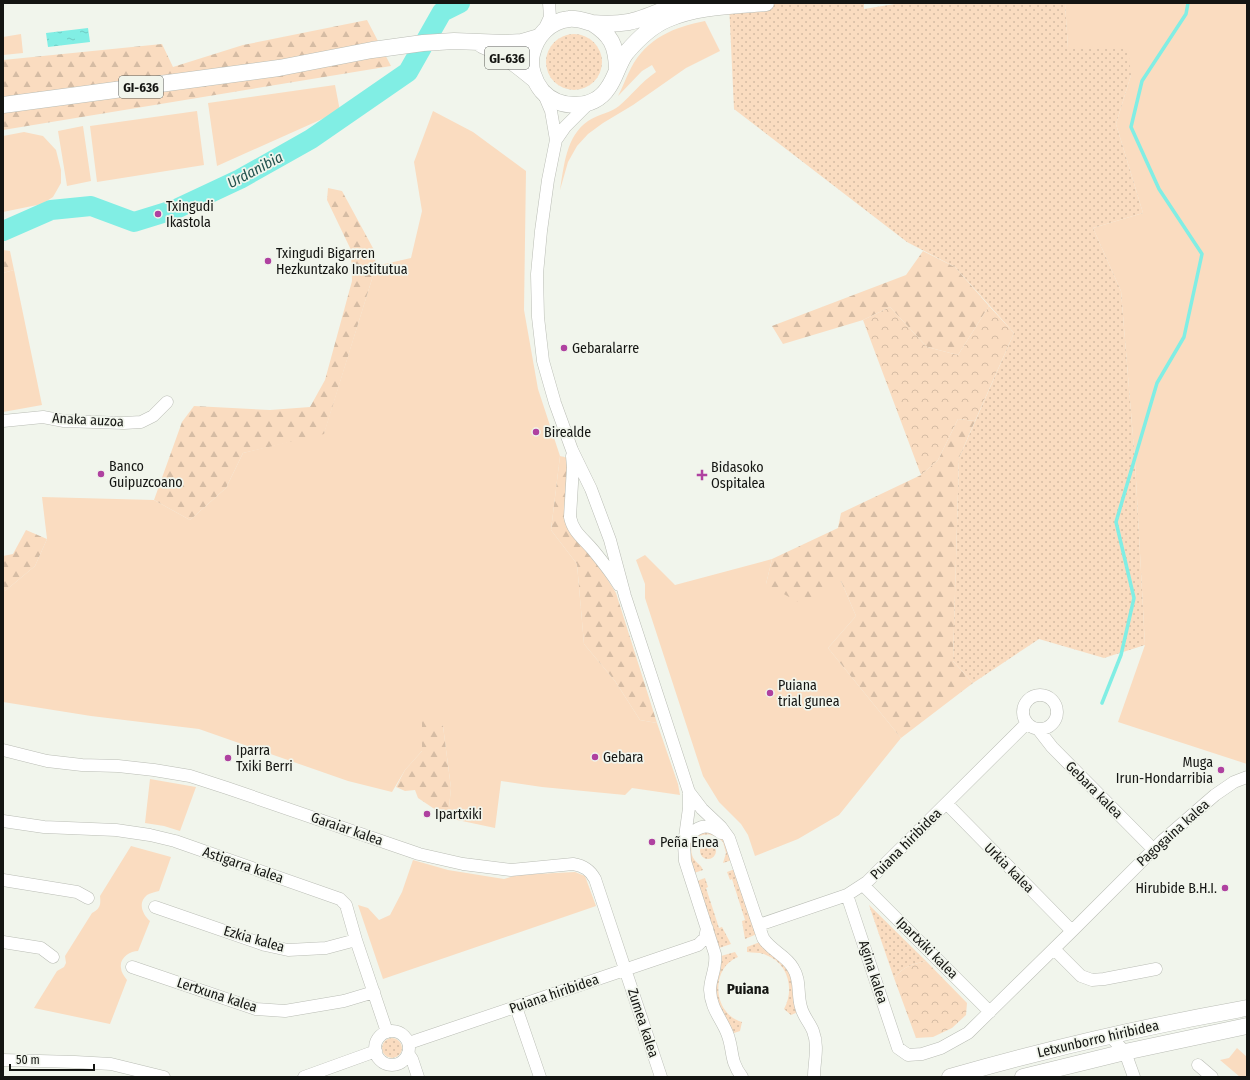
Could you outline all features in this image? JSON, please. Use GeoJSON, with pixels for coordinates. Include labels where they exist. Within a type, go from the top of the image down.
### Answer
{"type":"FeatureCollection","features":[{"type":"Feature","properties":{"kind":"main road","name":"GI-636"},"geometry":{"type":"LineString","coordinates":[[592,23],[609,24],[628,22],[680,3]]}},
{"type":"Feature","properties":{"kind":"main road","name":"GI-636"},"geometry":{"type":"LineString","coordinates":[[474,42],[501,54],[513,62],[553,100],[564,104],[576,105],[590,102],[598,98],[607,90],[614,80],[617,68],[625,54],[647,31],[667,19],[705,9],[766,3]]}},
{"type":"Feature","properties":{"kind":"main road","name":"GI-636"},"geometry":{"type":"LineString","coordinates":[[3,105],[279,68],[372,50],[443,41],[505,43],[522,42],[541,34],[558,22],[568,19],[580,19],[592,23],[603,30],[612,41],[616,54],[617,68]]}},
{"type":"Feature","properties":{"kind":"main road","name":"GI-636"},"geometry":{"type":"LineString","coordinates":[[539,86],[532,69],[531,58],[534,47],[541,34]]}},
{"type":"Feature","properties":{"kind":"main road","name":"Letxunborro hiribidea"},"geometry":{"type":"LineString","coordinates":[[950,1077],[1009,1060],[1110,1036],[1247,1008]]}},
{"type":"Feature","properties":{"kind":"main road","name":"Letxunborro hiribidea"},"geometry":{"type":"LineString","coordinates":[[1023,1077],[1125,1052],[1247,1026]]}},
{"type":"Feature","properties":{"kind":"street"},"geometry":{"type":"LineString","coordinates":[[549,3],[557,13],[568,19]]}},
{"type":"Feature","properties":{"kind":"street"},"geometry":{"type":"LineString","coordinates":[[541,34],[550,17],[549,3]]}},
{"type":"Feature","properties":{"kind":"street"},"geometry":{"type":"LineString","coordinates":[[539,86],[551,111],[556,140],[540,231],[538,317],[544,361],[555,403],[572,450],[591,488],[610,540],[625,596],[689,792],[689,808],[684,852],[687,869],[715,954],[716,967],[710,988],[712,1004],[727,1033],[732,1060],[742,1077]]}},
{"type":"Feature","properties":{"kind":"street"},"geometry":{"type":"LineString","coordinates":[[556,140],[565,127],[590,102]]}},
{"type":"Feature","properties":{"kind":"street","name":"Anaka auzoa"},"geometry":{"type":"LineString","coordinates":[[3,422],[43,417],[64,420],[124,423],[141,422],[153,416],[167,402]]}},
{"type":"Feature","properties":{"kind":"street"},"geometry":{"type":"LineString","coordinates":[[572,450],[572,523],[577,534],[604,563],[625,596]]}},
{"type":"Feature","properties":{"kind":"street"},"geometry":{"type":"LineString","coordinates":[[571,507],[580,494],[591,488]]}},
{"type":"Feature","properties":{"kind":"street"},"geometry":{"type":"LineString","coordinates":[[577,534],[587,541],[592,542],[598,543],[610,540]]}},
{"type":"Feature","properties":{"kind":"street"},"geometry":{"type":"LineString","coordinates":[[1036,696],[1042,696],[1047,698],[1055,706],[1056,717],[1049,726],[1038,729],[1027,723],[1023,713],[1026,702],[1036,696]]}},
{"type":"Feature","properties":{"kind":"street","name":"Puiana hiribidea"},"geometry":{"type":"LineString","coordinates":[[759,925],[847,895],[863,885],[947,804],[1027,723]]}},
{"type":"Feature","properties":{"kind":"street","name":"Gebara kalea"},"geometry":{"type":"LineString","coordinates":[[1038,729],[1052,747],[1153,849]]}},
{"type":"Feature","properties":{"kind":"street","name":"Garaiar kalea"},"geometry":{"type":"LineString","coordinates":[[3,750],[47,761],[82,765],[118,766],[190,776],[419,854],[464,864],[511,870],[573,864],[581,866],[589,870],[595,879],[626,970]]}},
{"type":"Feature","properties":{"kind":"street","name":"Pagogaina kalea"},"geometry":{"type":"LineString","coordinates":[[898,1048],[908,1055],[922,1054],[941,1048],[968,1033],[1153,849],[1215,795],[1234,782],[1247,777]]}},
{"type":"Feature","properties":{"kind":"street"},"geometry":{"type":"LineString","coordinates":[[689,792],[702,809],[721,827],[732,843],[766,942],[788,961],[797,975],[800,1007],[812,1028],[816,1043],[814,1077]]}},
{"type":"Feature","properties":{"kind":"street","name":"Urkia kalea"},"geometry":{"type":"LineString","coordinates":[[947,804],[1072,931]]}},
{"type":"Feature","properties":{"kind":"street","name":"Astigarra kalea"},"geometry":{"type":"LineString","coordinates":[[3,821],[44,827],[116,830],[150,835],[175,841],[340,899],[346,905],[356,940],[387,1032]]}},
{"type":"Feature","properties":{"kind":"street"},"geometry":{"type":"LineString","coordinates":[[685,840],[696,830],[708,826],[719,831],[732,843]]}},
{"type":"Feature","properties":{"kind":"street"},"geometry":{"type":"LineString","coordinates":[[3,880],[78,892],[88,898]]}},
{"type":"Feature","properties":{"kind":"street","name":"Ipartxiki kalea"},"geometry":{"type":"LineString","coordinates":[[863,885],[990,1012]]}},
{"type":"Feature","properties":{"kind":"street","name":"Agina kalea"},"geometry":{"type":"LineString","coordinates":[[847,895],[898,1048]]}},
{"type":"Feature","properties":{"kind":"street","name":"Ezkia kalea"},"geometry":{"type":"LineString","coordinates":[[155,906],[265,945],[288,950],[326,948],[356,940]]}},
{"type":"Feature","properties":{"kind":"street"},"geometry":{"type":"LineString","coordinates":[[698,945],[705,938],[707,928]]}},
{"type":"Feature","properties":{"kind":"street"},"geometry":{"type":"LineString","coordinates":[[3,942],[41,948],[53,957]]}},
{"type":"Feature","properties":{"kind":"street"},"geometry":{"type":"LineString","coordinates":[[698,945],[708,947],[715,954]]}},
{"type":"Feature","properties":{"kind":"street","name":"Puiana hiribidea"},"geometry":{"type":"LineString","coordinates":[[408,1048],[516,1007],[698,945]]}},
{"type":"Feature","properties":{"kind":"street"},"geometry":{"type":"LineString","coordinates":[[1054,949],[1080,976],[1092,980],[1156,969]]}},
{"type":"Feature","properties":{"kind":"street","name":"Lertxuna kalea"},"geometry":{"type":"LineString","coordinates":[[132,967],[256,1009],[285,1011],[344,1001],[374,992]]}},
{"type":"Feature","properties":{"kind":"street","name":"Zumea kalea"},"geometry":{"type":"LineString","coordinates":[[626,970],[661,1077]]}},
{"type":"Feature","properties":{"kind":"street"},"geometry":{"type":"LineString","coordinates":[[516,1007],[540,1077]]}},
{"type":"Feature","properties":{"kind":"street"},"geometry":{"type":"LineString","coordinates":[[408,1048],[402,1062],[391,1064],[382,1060],[376,1051],[379,1038],[387,1032],[398,1032],[403,1034],[412,1059],[418,1077]]}},
{"type":"Feature","properties":{"kind":"street"},"geometry":{"type":"LineString","coordinates":[[1110,1036],[1125,1052],[1134,1077]]}},
{"type":"Feature","properties":{"kind":"street"},"geometry":{"type":"LineString","coordinates":[[304,1077],[376,1051]]}},
{"type":"Feature","properties":{"kind":"street"},"geometry":{"type":"LineString","coordinates":[[3,1060],[111,1064],[164,1077]]}},
{"type":"Feature","properties":{"kind":"street"},"geometry":{"type":"LineString","coordinates":[[1198,1065],[1212,1077]]}},
{"type":"Feature","properties":{"kind":"green space"},"geometry":{"type":"Polygon","coordinates":[[[729,3],[864,3],[864,9],[901,3],[1065,3],[1068,48],[1128,48],[1131,75],[1116,124],[1143,213],[1093,228],[1121,291],[1135,461],[1145,645],[1104,658],[1039,639],[973,683],[953,661],[959,458],[1014,333],[955,267],[907,242],[734,109],[729,3]]]}},
{"type":"Feature","properties":{"kind":"green space"},"geometry":{"type":"Polygon","coordinates":[[[1065,3],[1247,3],[1247,764],[1118,722],[1145,645],[1135,461],[1121,291],[1093,228],[1143,213],[1116,124],[1131,75],[1068,48],[1065,3]]]}},
{"type":"Feature","properties":{"kind":"green space"},"geometry":{"type":"Polygon","coordinates":[[[367,20],[391,66],[3,130],[3,60],[162,44],[173,67],[243,45],[367,20]]]}},
{"type":"Feature","properties":{"kind":"green space"},"geometry":{"type":"Polygon","coordinates":[[[705,21],[720,51],[686,68],[588,134],[577,146],[568,162],[560,190],[567,152],[575,135],[581,127],[588,121],[616,108],[656,72],[652,65],[642,71],[618,96],[631,68],[645,49],[662,36],[672,31],[705,21]]]}},
{"type":"Feature","properties":{"kind":"green space"},"geometry":{"type":"Polygon","coordinates":[[[21,34],[23,53],[3,55],[3,37],[21,34]]]}},
{"type":"Feature","properties":{"kind":"green space"},"geometry":{"type":"Polygon","coordinates":[[[569,34],[579,34],[594,42],[600,51],[602,62],[600,73],[594,82],[579,90],[569,90],[558,85],[551,78],[546,67],[546,57],[551,46],[558,39],[569,34]]]}},
{"type":"Feature","properties":{"kind":"green space"},"geometry":{"type":"Polygon","coordinates":[[[335,85],[340,111],[217,166],[208,103],[335,85]]]}},
{"type":"Feature","properties":{"kind":"green space"},"geometry":{"type":"Polygon","coordinates":[[[197,111],[204,165],[97,182],[90,126],[197,111]]]}},
{"type":"Feature","properties":{"kind":"green space"},"geometry":{"type":"Polygon","coordinates":[[[433,111],[473,132],[526,171],[524,310],[538,389],[560,456],[551,530],[577,564],[584,644],[615,681],[640,720],[657,723],[678,784],[680,795],[632,788],[625,795],[542,787],[501,781],[495,828],[448,818],[451,788],[443,726],[422,720],[422,751],[405,770],[392,792],[348,781],[199,729],[91,716],[3,702],[3,591],[5,591],[35,566],[47,539],[42,497],[154,500],[190,520],[226,488],[243,453],[324,433],[376,266],[411,258],[422,211],[414,162],[433,111]]]}},
{"type":"Feature","properties":{"kind":"green space"},"geometry":{"type":"Polygon","coordinates":[[[83,126],[91,181],[67,186],[58,131],[83,126]]]}},
{"type":"Feature","properties":{"kind":"green space"},"geometry":{"type":"Polygon","coordinates":[[[24,132],[43,136],[56,150],[61,170],[61,183],[53,197],[42,204],[3,212],[3,136],[24,132]]]}},
{"type":"Feature","properties":{"kind":"green space"},"geometry":{"type":"Polygon","coordinates":[[[328,188],[342,191],[374,250],[376,266],[324,434],[243,453],[226,488],[190,520],[154,500],[182,422],[194,406],[270,410],[310,407],[325,380],[352,281],[351,250],[327,200],[328,188]]]}},
{"type":"Feature","properties":{"kind":"green space"},"geometry":{"type":"Polygon","coordinates":[[[3,250],[10,251],[14,270],[3,273],[3,250]]]}},
{"type":"Feature","properties":{"kind":"green space"},"geometry":{"type":"Polygon","coordinates":[[[923,251],[955,267],[989,306],[958,355],[927,347],[890,307],[863,320],[783,344],[772,326],[906,275],[923,251]]]}},
{"type":"Feature","properties":{"kind":"green space"},"geometry":{"type":"Polygon","coordinates":[[[14,270],[42,405],[3,412],[3,273],[14,270]]]}},
{"type":"Feature","properties":{"kind":"green space"},"geometry":{"type":"Polygon","coordinates":[[[989,306],[1014,333],[975,421],[958,419],[938,460],[921,475],[863,320],[890,307],[927,347],[958,355],[989,306]]]}},
{"type":"Feature","properties":{"kind":"green space"},"geometry":{"type":"Polygon","coordinates":[[[958,419],[975,421],[959,458],[953,661],[973,683],[901,738],[828,648],[856,616],[841,581],[805,606],[766,584],[772,559],[838,528],[841,513],[921,475],[938,460],[958,419]]]}},
{"type":"Feature","properties":{"kind":"green space"},"geometry":{"type":"Polygon","coordinates":[[[560,456],[568,458],[565,512],[616,593],[657,723],[640,720],[615,681],[584,644],[577,564],[551,530],[560,456]]]}},
{"type":"Feature","properties":{"kind":"green space"},"geometry":{"type":"Polygon","coordinates":[[[26,530],[47,539],[35,566],[5,591],[3,591],[3,556],[13,554],[26,530]]]}},
{"type":"Feature","properties":{"kind":"green space","name":"Puiana trial gunea"},"geometry":{"type":"Polygon","coordinates":[[[645,555],[675,585],[772,559],[766,584],[841,581],[856,616],[828,648],[901,738],[839,815],[798,839],[755,856],[748,835],[741,824],[719,802],[703,776],[645,598],[645,584],[636,560],[645,555]]]}},
{"type":"Feature","properties":{"kind":"green space"},"geometry":{"type":"Polygon","coordinates":[[[422,720],[434,720],[443,726],[451,788],[448,818],[418,798],[415,790],[405,791],[396,787],[405,770],[422,751],[422,720]]]}},
{"type":"Feature","properties":{"kind":"green space"},"geometry":{"type":"Polygon","coordinates":[[[150,779],[196,787],[180,831],[164,826],[145,823],[150,779]]]}},
{"type":"Feature","properties":{"kind":"green space"},"geometry":{"type":"Polygon","coordinates":[[[703,831],[722,836],[732,860],[723,863],[726,853],[723,842],[717,837],[712,835],[700,836],[693,843],[691,848],[693,857],[703,870],[694,873],[688,850],[691,840],[703,831]]]}},
{"type":"Feature","properties":{"kind":"green space"},"geometry":{"type":"Polygon","coordinates":[[[705,843],[711,843],[716,848],[714,857],[711,859],[705,859],[700,854],[700,848],[705,843]]]}},
{"type":"Feature","properties":{"kind":"green space"},"geometry":{"type":"Polygon","coordinates":[[[131,846],[171,857],[159,891],[147,895],[142,902],[143,912],[150,921],[138,951],[132,952],[123,958],[121,964],[122,971],[127,980],[110,1024],[34,1008],[57,971],[64,967],[66,963],[65,956],[92,913],[97,910],[100,904],[100,896],[131,846]]]}},
{"type":"Feature","properties":{"kind":"green space"},"geometry":{"type":"Polygon","coordinates":[[[413,860],[448,870],[504,879],[517,875],[575,872],[585,876],[596,906],[383,979],[358,905],[368,908],[379,920],[390,915],[402,892],[413,860]]]}},
{"type":"Feature","properties":{"kind":"green space"},"geometry":{"type":"Polygon","coordinates":[[[735,869],[757,934],[745,939],[742,921],[745,920],[732,879],[730,880],[727,872],[735,869]]]}},
{"type":"Feature","properties":{"kind":"green space"},"geometry":{"type":"Polygon","coordinates":[[[705,878],[708,887],[706,888],[719,928],[722,927],[731,944],[719,948],[697,881],[705,878]]]}},
{"type":"Feature","properties":{"kind":"green space"},"geometry":{"type":"Polygon","coordinates":[[[869,905],[926,961],[908,966],[894,978],[869,905]]]}},
{"type":"Feature","properties":{"kind":"green space"},"geometry":{"type":"Polygon","coordinates":[[[760,942],[775,954],[791,972],[798,1012],[791,1015],[784,1009],[789,993],[789,985],[784,970],[780,964],[764,954],[747,952],[747,947],[760,942]]]}},
{"type":"Feature","properties":{"kind":"green space"},"geometry":{"type":"Polygon","coordinates":[[[735,952],[738,957],[725,966],[721,973],[718,988],[721,1003],[725,1010],[732,1018],[742,1022],[740,1031],[731,1034],[714,995],[722,959],[721,956],[735,952]]]}},
{"type":"Feature","properties":{"kind":"green space"},"geometry":{"type":"Polygon","coordinates":[[[926,961],[967,1003],[966,1015],[952,1028],[933,1037],[916,1038],[894,978],[908,966],[926,961]]]}},
{"type":"Feature","properties":{"kind":"green space"},"geometry":{"type":"Polygon","coordinates":[[[392,1038],[399,1041],[402,1048],[399,1055],[392,1058],[385,1055],[382,1048],[385,1041],[392,1038]]]}},
{"type":"Feature","properties":{"kind":"green space"},"geometry":{"type":"Polygon","coordinates":[[[1237,1048],[1247,1057],[1247,1077],[1240,1077],[1220,1060],[1229,1058],[1237,1048]]]}},
{"type":"Feature","properties":{"kind":"water"},"geometry":{"type":"Polygon","coordinates":[[[88,28],[90,42],[48,47],[46,33],[88,28]]]}},
{"type":"Feature","properties":{"kind":"waterway","name":"Urdanibia"},"geometry":{"type":"LineString","coordinates":[[3,231],[51,210],[91,206],[134,222],[176,209],[240,179],[311,139],[408,72],[442,12],[460,3]]}},
{"type":"Feature","properties":{"kind":"waterway"},"geometry":{"type":"LineString","coordinates":[[1102,703],[1121,655],[1134,598],[1116,522],[1157,383],[1184,337],[1202,254],[1159,189],[1131,127],[1142,81],[1186,14],[1188,3]]}},
{"type":"Feature","properties":{"kind":"place","name":"Txingudi Ikastola"},"geometry":{"type":"Point","coordinates":[158,214]}},
{"type":"Feature","properties":{"kind":"place","name":"Txingudi Bigarren Hezkuntzako Institutua"},"geometry":{"type":"Point","coordinates":[268,261]}},
{"type":"Feature","properties":{"kind":"place","name":"Gebaralarre"},"geometry":{"type":"Point","coordinates":[564,348]}},
{"type":"Feature","properties":{"kind":"place","name":"Birealde"},"geometry":{"type":"Point","coordinates":[536,432]}},
{"type":"Feature","properties":{"kind":"place","name":"Banco Guipuzcoano"},"geometry":{"type":"Point","coordinates":[101,474]}},
{"type":"Feature","properties":{"kind":"place","name":"Bidasoko Ospitalea"},"geometry":{"type":"Point","coordinates":[702,475]}},
{"type":"Feature","properties":{"kind":"place","name":"Puiana trial gunea"},"geometry":{"type":"Point","coordinates":[770,693]}},
{"type":"Feature","properties":{"kind":"place","name":"Gebara"},"geometry":{"type":"Point","coordinates":[595,757]}},
{"type":"Feature","properties":{"kind":"place","name":"Iparra Txiki Berri"},"geometry":{"type":"Point","coordinates":[228,758]}},
{"type":"Feature","properties":{"kind":"place","name":"Muga Irun-Hondarribia"},"geometry":{"type":"Point","coordinates":[1221,770]}},
{"type":"Feature","properties":{"kind":"place","name":"Ipartxiki"},"geometry":{"type":"Point","coordinates":[427,814]}},
{"type":"Feature","properties":{"kind":"place","name":"Peña Enea"},"geometry":{"type":"Point","coordinates":[652,842]}},
{"type":"Feature","properties":{"kind":"place","name":"Hirubide B.H.I."},"geometry":{"type":"Point","coordinates":[1225,888]}},
{"type":"Feature","properties":{"kind":"district","name":"Puiana"},"geometry":{"type":"Point","coordinates":[748,989]}}]}
